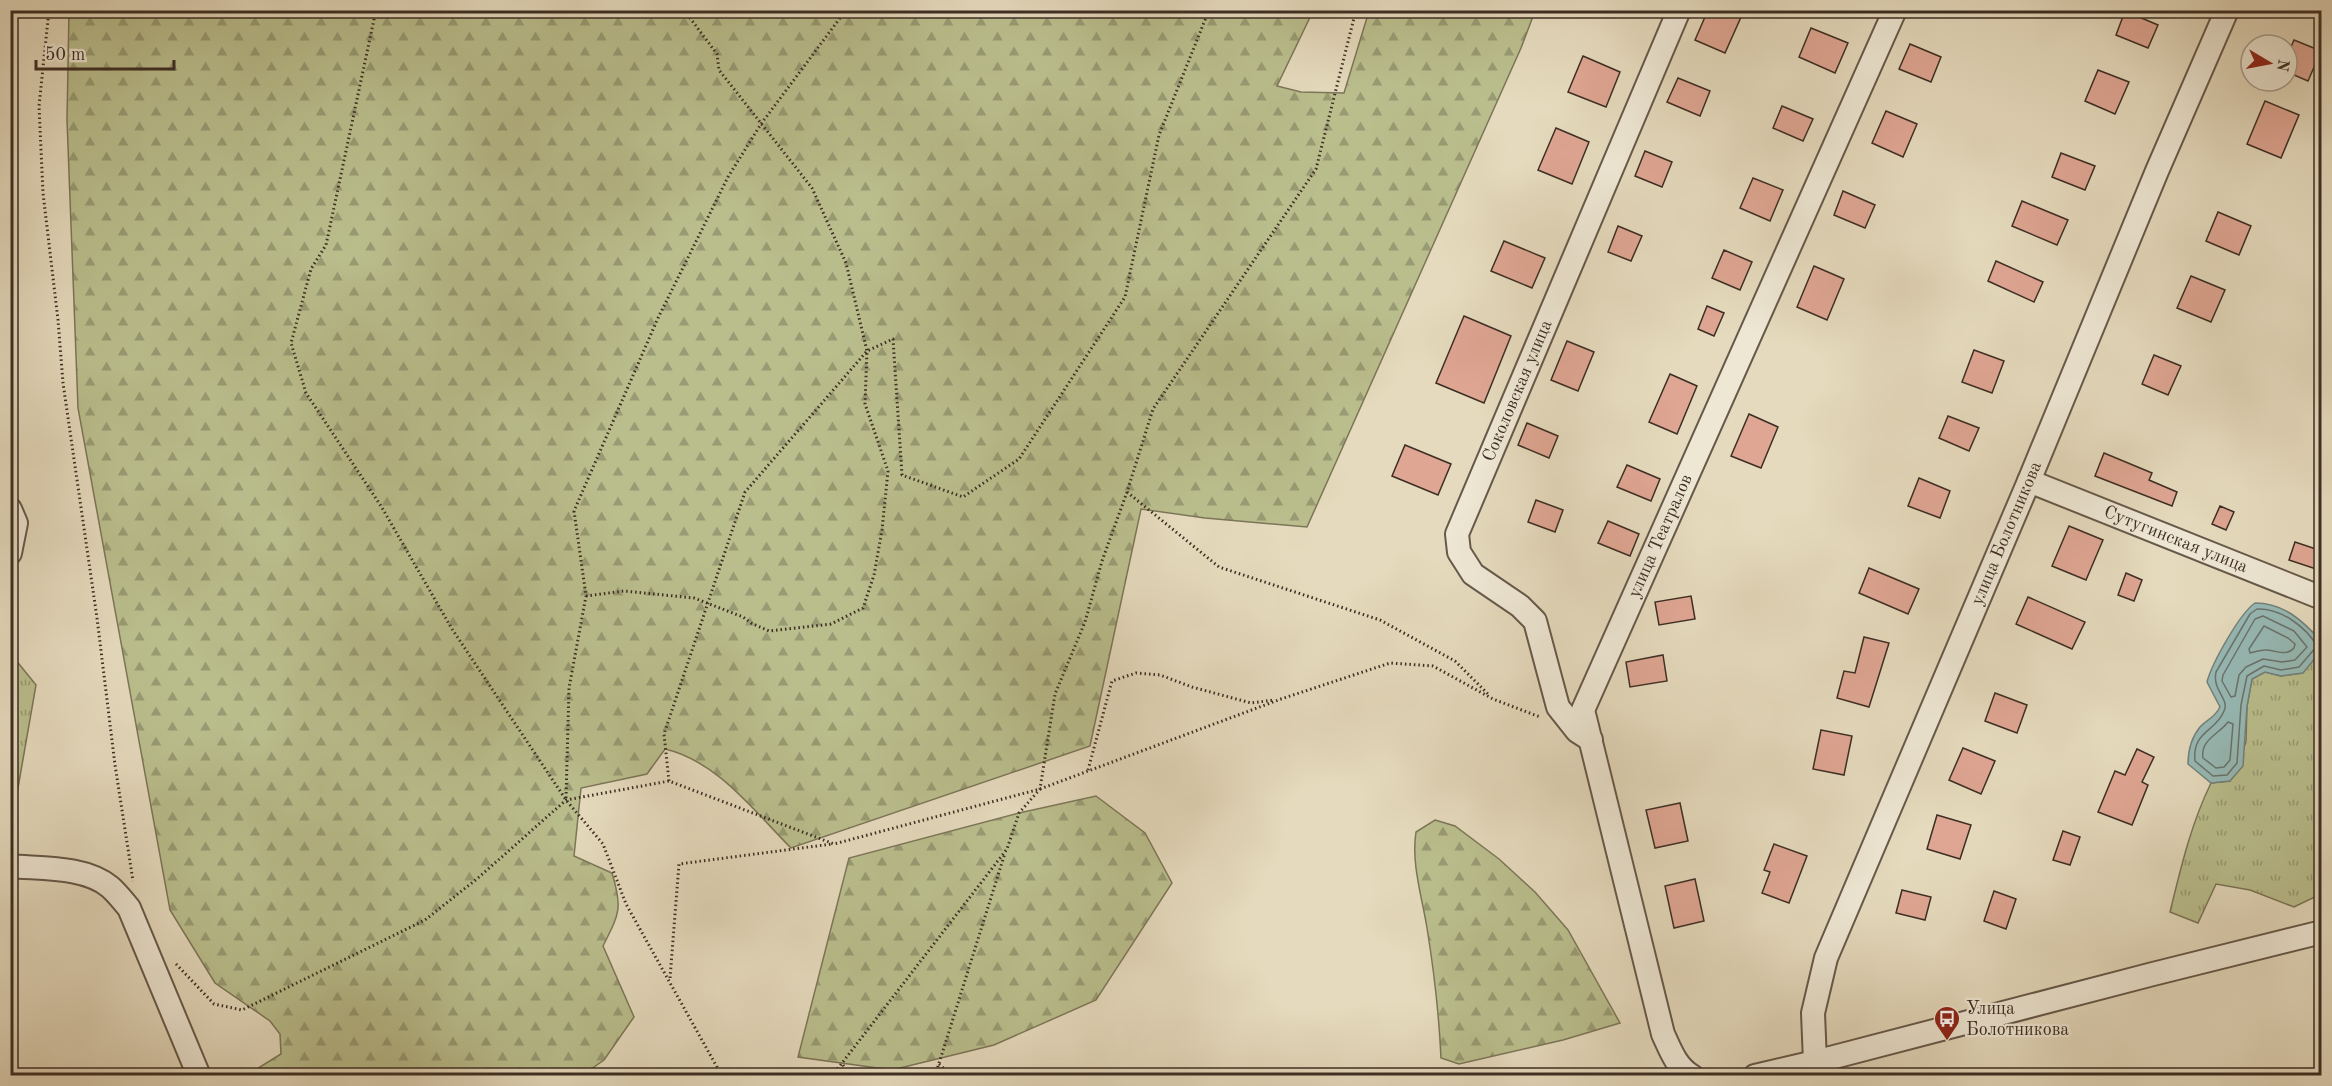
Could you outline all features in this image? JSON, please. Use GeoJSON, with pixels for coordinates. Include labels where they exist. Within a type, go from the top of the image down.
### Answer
{"type":"FeatureCollection","features":[{"type":"Feature","properties":{"kind":"street","name":"Соколовская улица"},"geometry":{"type":"LineString","coordinates":[[1591,740],[1577,732],[1558,707],[1535,621],[1520,606],[1473,573],[1459,552],[1457,534],[1679,10]]}},
{"type":"Feature","properties":{"kind":"street","name":"улица Театралов"},"geometry":{"type":"LineString","coordinates":[[1692,1076],[1676,1061],[1663,1034],[1583,710],[1896,10]]}},
{"type":"Feature","properties":{"kind":"street","name":"улица Болотникова"},"geometry":{"type":"LineString","coordinates":[[1815,1062],[1813,1013],[1826,958],[2227,10]]}},
{"type":"Feature","properties":{"kind":"street","name":"Сутугинская улица"},"geometry":{"type":"LineString","coordinates":[[2029,481],[2322,598]]}},
{"type":"Feature","properties":{"kind":"street"},"geometry":{"type":"LineString","coordinates":[[10,509],[16,523],[10,553]]}},
{"type":"Feature","properties":{"kind":"street"},"geometry":{"type":"LineString","coordinates":[[10,866],[86,874],[110,886],[129,908],[199,1076]]}},
{"type":"Feature","properties":{"kind":"street"},"geometry":{"type":"LineString","coordinates":[[1755,1076],[2322,932]]}},
{"type":"Feature","properties":{"kind":"path"},"geometry":{"type":"LineString","coordinates":[[49,10],[39,106],[43,193],[63,383],[133,888]]}},
{"type":"Feature","properties":{"kind":"path"},"geometry":{"type":"LineString","coordinates":[[376,10],[326,245],[311,269],[291,343],[306,393],[381,506],[452,629],[566,800],[603,844],[626,904],[723,1076]]}},
{"type":"Feature","properties":{"kind":"path"},"geometry":{"type":"LineString","coordinates":[[586,596],[624,591],[694,598],[743,617],[769,631],[831,624],[863,609],[874,575],[882,530],[888,471],[865,404],[867,351],[846,263],[812,188],[719,70],[717,54],[684,10]]}},
{"type":"Feature","properties":{"kind":"path"},"geometry":{"type":"LineString","coordinates":[[566,800],[569,688],[586,596],[574,511],[658,318],[728,177],[761,124],[846,10]]}},
{"type":"Feature","properties":{"kind":"path"},"geometry":{"type":"LineString","coordinates":[[669,781],[664,734],[745,492],[867,351],[893,339],[902,476],[963,497],[1019,459],[1125,297],[1159,135],[1209,10]]}},
{"type":"Feature","properties":{"kind":"path"},"geometry":{"type":"LineString","coordinates":[[935,1076],[981,926],[1019,813],[1041,789],[1055,694],[1085,622],[1102,561],[1153,409],[1316,169],[1356,10]]}},
{"type":"Feature","properties":{"kind":"path"},"geometry":{"type":"LineString","coordinates":[[1127,492],[1219,567],[1380,620],[1455,661],[1493,699]]}},
{"type":"Feature","properties":{"kind":"path"},"geometry":{"type":"LineString","coordinates":[[670,980],[679,864],[834,843],[1041,789],[1281,699],[1390,663],[1433,666],[1493,699],[1546,719]]}},
{"type":"Feature","properties":{"kind":"path"},"geometry":{"type":"LineString","coordinates":[[1088,770],[1112,681],[1136,673],[1160,675],[1192,687],[1251,703],[1281,699]]}},
{"type":"Feature","properties":{"kind":"path"},"geometry":{"type":"LineString","coordinates":[[175,963],[214,1004],[242,1010],[425,920],[478,878],[566,800],[669,781],[834,843]]}},
{"type":"Feature","properties":{"kind":"path"},"geometry":{"type":"LineString","coordinates":[[832,1076],[1007,849]]}},
{"type":"Feature","properties":{"kind":"path"},"geometry":{"type":"LineString","coordinates":[[939,1064],[952,1076]]}},
{"type":"Feature","properties":{"kind":"path"},"geometry":{"type":"LineString","coordinates":[[842,1065],[850,1076]]}},
{"type":"Feature","properties":{"kind":"green space"},"geometry":{"type":"Polygon","coordinates":[[[69,11],[1313,11],[1277,86],[1301,92],[1344,93],[1369,11],[1535,11],[1521,48],[1307,527],[1205,518],[1141,509],[1090,746],[791,848],[734,789],[718,776],[684,755],[665,749],[647,774],[581,788],[574,856],[612,873],[618,911],[603,946],[634,1017],[604,1060],[581,1076],[247,1075],[281,1054],[280,1034],[270,1021],[215,983],[170,910],[78,408],[67,120],[69,11]]]}},
{"type":"Feature","properties":{"kind":"green space"},"geometry":{"type":"Polygon","coordinates":[[[2321,651],[2321,894],[2294,907],[2250,890],[2216,884],[2198,923],[2170,912],[2187,846],[2204,798],[2211,783],[2230,781],[2246,742],[2247,706],[2252,679],[2265,672],[2281,676],[2302,673],[2321,651]]]}},
{"type":"Feature","properties":{"kind":"green space"},"geometry":{"type":"Polygon","coordinates":[[[15,659],[36,685],[11,828],[10,661],[15,659]]]}},
{"type":"Feature","properties":{"kind":"green space"},"geometry":{"type":"Polygon","coordinates":[[[1096,796],[1145,833],[1172,883],[1096,1000],[994,1045],[892,1070],[798,1057],[849,858],[1019,813],[1096,796]]]}},
{"type":"Feature","properties":{"kind":"green space"},"geometry":{"type":"Polygon","coordinates":[[[1435,820],[1455,826],[1499,859],[1535,892],[1568,930],[1620,1023],[1563,1040],[1459,1064],[1441,1058],[1434,976],[1415,856],[1416,832],[1435,820]]]}},
{"type":"Feature","properties":{"kind":"water"},"geometry":{"type":"Polygon","coordinates":[[[2255,603],[2275,606],[2292,614],[2321,641],[2321,651],[2303,673],[2281,676],[2265,672],[2252,679],[2247,706],[2243,766],[2230,781],[2211,783],[2188,764],[2189,749],[2197,731],[2220,707],[2207,682],[2214,663],[2235,627],[2255,603]]]}},
{"type":"Feature","properties":{"kind":"building"},"geometry":{"type":"Polygon","coordinates":[[[1708,10],[1726,10],[1741,17],[1725,53],[1695,40],[1708,10]]]}},
{"type":"Feature","properties":{"kind":"building"},"geometry":{"type":"Polygon","coordinates":[[[2125,11],[2158,25],[2148,48],[2116,35],[2125,11]]]}},
{"type":"Feature","properties":{"kind":"building"},"geometry":{"type":"Polygon","coordinates":[[[1811,28],[1848,43],[1835,73],[1799,57],[1811,28]]]}},
{"type":"Feature","properties":{"kind":"building"},"geometry":{"type":"Polygon","coordinates":[[[2299,42],[2321,51],[2308,81],[2299,77],[2299,42]]]}},
{"type":"Feature","properties":{"kind":"building"},"geometry":{"type":"Polygon","coordinates":[[[1910,44],[1941,57],[1931,82],[1899,69],[1910,44]]]}},
{"type":"Feature","properties":{"kind":"building"},"geometry":{"type":"Polygon","coordinates":[[[1583,56],[1620,72],[1606,107],[1568,92],[1583,56]]]}},
{"type":"Feature","properties":{"kind":"building"},"geometry":{"type":"Polygon","coordinates":[[[2098,70],[2129,82],[2115,114],[2085,101],[2098,70]]]}},
{"type":"Feature","properties":{"kind":"building"},"geometry":{"type":"Polygon","coordinates":[[[1678,78],[1710,91],[1700,116],[1667,102],[1678,78]]]}},
{"type":"Feature","properties":{"kind":"building"},"geometry":{"type":"Polygon","coordinates":[[[2265,101],[2299,115],[2281,158],[2247,144],[2265,101]]]}},
{"type":"Feature","properties":{"kind":"building"},"geometry":{"type":"Polygon","coordinates":[[[1782,106],[1813,119],[1803,141],[1773,128],[1782,106]]]}},
{"type":"Feature","properties":{"kind":"building"},"geometry":{"type":"Polygon","coordinates":[[[1886,111],[1917,124],[1903,157],[1872,143],[1886,111]]]}},
{"type":"Feature","properties":{"kind":"building"},"geometry":{"type":"Polygon","coordinates":[[[1556,128],[1589,142],[1572,184],[1538,170],[1556,128]]]}},
{"type":"Feature","properties":{"kind":"building"},"geometry":{"type":"Polygon","coordinates":[[[1645,151],[1672,162],[1662,187],[1635,176],[1645,151]]]}},
{"type":"Feature","properties":{"kind":"building"},"geometry":{"type":"Polygon","coordinates":[[[2061,153],[2095,166],[2085,190],[2052,177],[2061,153]]]}},
{"type":"Feature","properties":{"kind":"building"},"geometry":{"type":"Polygon","coordinates":[[[1753,178],[1783,190],[1770,221],[1740,208],[1753,178]]]}},
{"type":"Feature","properties":{"kind":"building"},"geometry":{"type":"Polygon","coordinates":[[[1843,191],[1875,205],[1865,228],[1834,215],[1843,191]]]}},
{"type":"Feature","properties":{"kind":"building"},"geometry":{"type":"Polygon","coordinates":[[[2022,201],[2068,220],[2057,245],[2012,226],[2022,201]]]}},
{"type":"Feature","properties":{"kind":"building"},"geometry":{"type":"Polygon","coordinates":[[[2218,212],[2251,226],[2239,255],[2206,241],[2218,212]]]}},
{"type":"Feature","properties":{"kind":"building"},"geometry":{"type":"Polygon","coordinates":[[[1618,226],[1642,236],[1631,261],[1608,252],[1618,226]]]}},
{"type":"Feature","properties":{"kind":"building"},"geometry":{"type":"Polygon","coordinates":[[[1504,241],[1545,258],[1532,288],[1491,271],[1504,241]]]}},
{"type":"Feature","properties":{"kind":"building"},"geometry":{"type":"Polygon","coordinates":[[[1724,250],[1752,262],[1740,290],[1712,278],[1724,250]]]}},
{"type":"Feature","properties":{"kind":"building"},"geometry":{"type":"Polygon","coordinates":[[[1996,261],[2043,282],[2034,302],[1988,281],[1996,261]]]}},
{"type":"Feature","properties":{"kind":"building"},"geometry":{"type":"Polygon","coordinates":[[[1814,266],[1844,279],[1827,320],[1797,307],[1814,266]]]}},
{"type":"Feature","properties":{"kind":"building"},"geometry":{"type":"Polygon","coordinates":[[[2191,276],[2225,290],[2211,322],[2177,308],[2191,276]]]}},
{"type":"Feature","properties":{"kind":"building"},"geometry":{"type":"Polygon","coordinates":[[[1707,306],[1724,313],[1714,336],[1698,329],[1707,306]]]}},
{"type":"Feature","properties":{"kind":"building"},"geometry":{"type":"Polygon","coordinates":[[[1464,316],[1511,336],[1484,403],[1436,383],[1464,316]]]}},
{"type":"Feature","properties":{"kind":"building"},"geometry":{"type":"Polygon","coordinates":[[[1567,341],[1594,352],[1578,391],[1551,380],[1567,341]]]}},
{"type":"Feature","properties":{"kind":"building"},"geometry":{"type":"Polygon","coordinates":[[[1974,350],[2004,361],[1992,393],[1962,382],[1974,350]]]}},
{"type":"Feature","properties":{"kind":"building"},"geometry":{"type":"Polygon","coordinates":[[[2154,355],[2181,366],[2168,395],[2142,384],[2154,355]]]}},
{"type":"Feature","properties":{"kind":"building"},"geometry":{"type":"Polygon","coordinates":[[[1670,374],[1697,386],[1677,434],[1649,422],[1670,374]]]}},
{"type":"Feature","properties":{"kind":"building"},"geometry":{"type":"Polygon","coordinates":[[[1749,414],[1778,427],[1761,468],[1731,456],[1749,414]]]}},
{"type":"Feature","properties":{"kind":"building"},"geometry":{"type":"Polygon","coordinates":[[[1948,416],[1979,428],[1969,451],[1939,438],[1948,416]]]}},
{"type":"Feature","properties":{"kind":"building"},"geometry":{"type":"Polygon","coordinates":[[[1527,423],[1558,436],[1549,458],[1518,445],[1527,423]]]}},
{"type":"Feature","properties":{"kind":"building"},"geometry":{"type":"Polygon","coordinates":[[[1405,445],[1451,464],[1438,495],[1392,476],[1405,445]]]}},
{"type":"Feature","properties":{"kind":"building"},"geometry":{"type":"Polygon","coordinates":[[[2104,453],[2152,473],[2149,480],[2177,492],[2172,506],[2095,476],[2104,453]]]}},
{"type":"Feature","properties":{"kind":"building"},"geometry":{"type":"Polygon","coordinates":[[[1627,465],[1660,479],[1651,501],[1617,487],[1627,465]]]}},
{"type":"Feature","properties":{"kind":"building"},"geometry":{"type":"Polygon","coordinates":[[[1919,478],[1950,491],[1940,518],[1908,506],[1919,478]]]}},
{"type":"Feature","properties":{"kind":"building"},"geometry":{"type":"Polygon","coordinates":[[[1536,500],[1563,510],[1555,532],[1528,522],[1536,500]]]}},
{"type":"Feature","properties":{"kind":"building"},"geometry":{"type":"Polygon","coordinates":[[[2220,506],[2234,512],[2226,530],[2212,524],[2220,506]]]}},
{"type":"Feature","properties":{"kind":"building"},"geometry":{"type":"Polygon","coordinates":[[[1608,521],[1639,534],[1630,556],[1598,543],[1608,521]]]}},
{"type":"Feature","properties":{"kind":"building"},"geometry":{"type":"Polygon","coordinates":[[[2069,526],[2103,540],[2086,580],[2052,566],[2069,526]]]}},
{"type":"Feature","properties":{"kind":"building"},"geometry":{"type":"Polygon","coordinates":[[[2295,542],[2322,551],[2322,571],[2289,560],[2295,542]]]}},
{"type":"Feature","properties":{"kind":"building"},"geometry":{"type":"Polygon","coordinates":[[[1869,568],[1919,589],[1908,614],[1859,593],[1869,568]]]}},
{"type":"Feature","properties":{"kind":"building"},"geometry":{"type":"Polygon","coordinates":[[[2126,573],[2142,580],[2134,601],[2118,595],[2126,573]]]}},
{"type":"Feature","properties":{"kind":"building"},"geometry":{"type":"Polygon","coordinates":[[[1691,596],[1695,619],[1659,625],[1655,602],[1691,596]]]}},
{"type":"Feature","properties":{"kind":"building"},"geometry":{"type":"Polygon","coordinates":[[[2028,597],[2085,622],[2072,649],[2016,624],[2028,597]]]}},
{"type":"Feature","properties":{"kind":"building"},"geometry":{"type":"Polygon","coordinates":[[[1864,637],[1889,643],[1869,707],[1837,698],[1844,671],[1855,673],[1864,637]]]}},
{"type":"Feature","properties":{"kind":"building"},"geometry":{"type":"Polygon","coordinates":[[[1663,655],[1667,681],[1630,687],[1626,662],[1663,655]]]}},
{"type":"Feature","properties":{"kind":"building"},"geometry":{"type":"Polygon","coordinates":[[[1995,693],[2027,705],[2017,733],[1985,721],[1995,693]]]}},
{"type":"Feature","properties":{"kind":"building"},"geometry":{"type":"Polygon","coordinates":[[[1821,730],[1852,736],[1844,775],[1813,769],[1821,730]]]}},
{"type":"Feature","properties":{"kind":"building"},"geometry":{"type":"Polygon","coordinates":[[[1963,748],[1995,761],[1981,794],[1949,780],[1963,748]]]}},
{"type":"Feature","properties":{"kind":"building"},"geometry":{"type":"Polygon","coordinates":[[[2137,749],[2154,757],[2142,782],[2148,785],[2132,825],[2098,812],[2115,771],[2125,775],[2137,749]]]}},
{"type":"Feature","properties":{"kind":"building"},"geometry":{"type":"Polygon","coordinates":[[[1680,803],[1688,841],[1655,848],[1646,810],[1680,803]]]}},
{"type":"Feature","properties":{"kind":"building"},"geometry":{"type":"Polygon","coordinates":[[[1937,815],[1971,825],[1960,859],[1927,849],[1937,815]]]}},
{"type":"Feature","properties":{"kind":"building"},"geometry":{"type":"Polygon","coordinates":[[[2063,831],[2080,837],[2070,865],[2053,860],[2063,831]]]}},
{"type":"Feature","properties":{"kind":"building"},"geometry":{"type":"Polygon","coordinates":[[[1774,844],[1807,856],[1789,903],[1762,893],[1770,872],[1764,870],[1774,844]]]}},
{"type":"Feature","properties":{"kind":"building"},"geometry":{"type":"Polygon","coordinates":[[[1695,879],[1704,921],[1674,928],[1665,886],[1695,879]]]}},
{"type":"Feature","properties":{"kind":"building"},"geometry":{"type":"Polygon","coordinates":[[[1902,890],[1931,897],[1925,920],[1896,913],[1902,890]]]}},
{"type":"Feature","properties":{"kind":"building"},"geometry":{"type":"Polygon","coordinates":[[[1994,891],[2016,899],[2006,929],[1984,921],[1994,891]]]}},
{"type":"Feature","properties":{"kind":"place","name":"Улица Болотникова"},"geometry":{"type":"Point","coordinates":[1947,1042]}}]}
